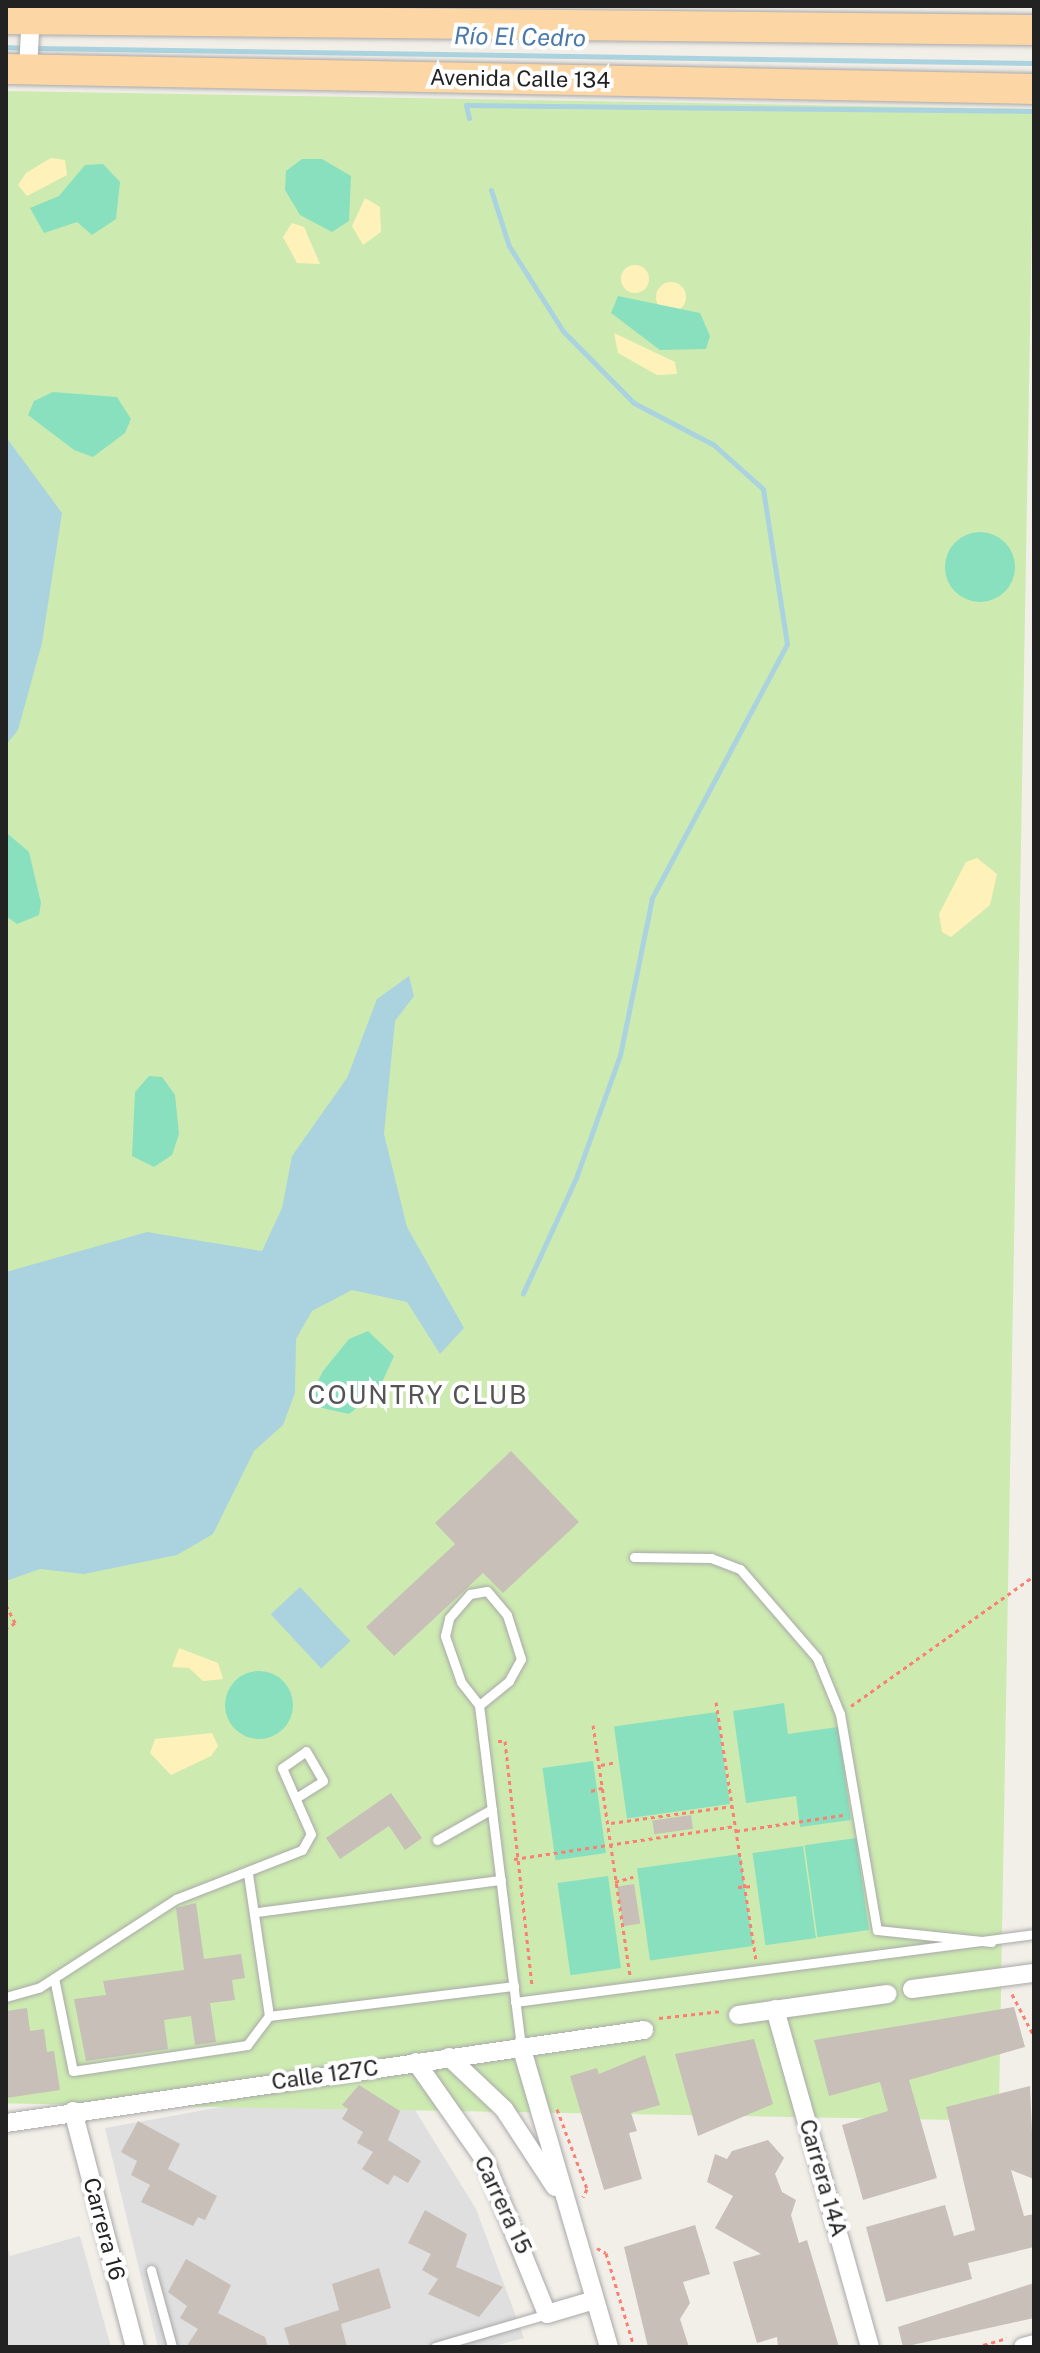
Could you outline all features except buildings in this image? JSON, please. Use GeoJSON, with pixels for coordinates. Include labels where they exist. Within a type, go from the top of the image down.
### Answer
{"type":"FeatureCollection","features":[{"type":"Feature","properties":{"kind":"main road","name":"Avenida Calle 134"},"geometry":{"type":"LineString","coordinates":[[23,39],[650,20],[1034,30]]}},
{"type":"Feature","properties":{"kind":"main road","name":"Avenida Calle 134"},"geometry":{"type":"LineString","coordinates":[[23,39],[1034,89]]}},
{"type":"Feature","properties":{"kind":"street"},"geometry":{"type":"LineString","coordinates":[[912,1989],[1032,1979]]}},
{"type":"Feature","properties":{"kind":"street"},"geometry":{"type":"LineString","coordinates":[[734,2014],[888,1994]]}},
{"type":"Feature","properties":{"kind":"street","name":"Carrera 14A"},"geometry":{"type":"LineString","coordinates":[[775,2009],[870,2347]]}},
{"type":"Feature","properties":{"kind":"street","name":"Calle 127C"},"geometry":{"type":"LineString","coordinates":[[6,2123],[647,2026]]}},
{"type":"Feature","properties":{"kind":"street"},"geometry":{"type":"LineString","coordinates":[[521,2046],[574,2204],[595,2300],[609,2347]]}},
{"type":"Feature","properties":{"kind":"street"},"geometry":{"type":"LineString","coordinates":[[449,2057],[518,2126],[574,2204]]}},
{"type":"Feature","properties":{"kind":"street","name":"Carrera 15"},"geometry":{"type":"LineString","coordinates":[[416,2062],[484,2159],[547,2314]]}},
{"type":"Feature","properties":{"kind":"street","name":"Carrera 16"},"geometry":{"type":"LineString","coordinates":[[73,2111],[135,2347]]}},
{"type":"Feature","properties":{"kind":"street"},"geometry":{"type":"LineString","coordinates":[[547,2314],[595,2300]]}},
{"type":"Feature","properties":{"kind":"street"},"geometry":{"type":"LineString","coordinates":[[1019,2342],[1034,2344]]}},
{"type":"Feature","properties":{"kind":"lane"},"geometry":{"type":"LineString","coordinates":[[634,1557],[711,1558],[740,1569],[817,1658],[840,1714],[877,1930],[991,1942]]}},
{"type":"Feature","properties":{"kind":"lane"},"geometry":{"type":"LineString","coordinates":[[479,1705],[509,1681],[521,1659],[507,1615],[478,1590],[449,1618],[445,1636],[461,1682],[479,1705],[521,2046]]}},
{"type":"Feature","properties":{"kind":"lane"},"geometry":{"type":"LineString","coordinates":[[6,1997],[54,1978],[176,1899],[248,1874],[310,1842],[282,1763],[306,1751],[323,1781],[296,1798]]}},
{"type":"Feature","properties":{"kind":"lane"},"geometry":{"type":"LineString","coordinates":[[437,1840],[492,1809]]}},
{"type":"Feature","properties":{"kind":"lane"},"geometry":{"type":"LineString","coordinates":[[54,1978],[70,2068],[79,2073],[230,2052],[259,2035],[269,2016],[257,1912],[248,1874]]}},
{"type":"Feature","properties":{"kind":"lane"},"geometry":{"type":"LineString","coordinates":[[257,1912],[501,1880]]}},
{"type":"Feature","properties":{"kind":"lane"},"geometry":{"type":"LineString","coordinates":[[515,2002],[535,2003],[632,1992],[1034,1934]]}},
{"type":"Feature","properties":{"kind":"lane"},"geometry":{"type":"LineString","coordinates":[[269,2016],[514,1986]]}},
{"type":"Feature","properties":{"kind":"lane"},"geometry":{"type":"LineString","coordinates":[[151,2270],[172,2347]]}},
{"type":"Feature","properties":{"kind":"lane"},"geometry":{"type":"LineString","coordinates":[[435,2347],[547,2314]]}},
{"type":"Feature","properties":{"kind":"path"},"geometry":{"type":"LineString","coordinates":[[840,1714],[1034,1576]]}},
{"type":"Feature","properties":{"kind":"path"},"geometry":{"type":"LineString","coordinates":[[6,1605],[15,1623],[6,1628]]}},
{"type":"Feature","properties":{"kind":"path"},"geometry":{"type":"LineString","coordinates":[[716,1702],[758,1974]]}},
{"type":"Feature","properties":{"kind":"path"},"geometry":{"type":"LineString","coordinates":[[593,1725],[611,1823],[608,1850],[632,1992]]}},
{"type":"Feature","properties":{"kind":"path"},"geometry":{"type":"LineString","coordinates":[[484,1742],[505,1741],[514,1859],[535,2003]]}},
{"type":"Feature","properties":{"kind":"path"},"geometry":{"type":"LineString","coordinates":[[601,1765],[616,1762]]}},
{"type":"Feature","properties":{"kind":"path"},"geometry":{"type":"LineString","coordinates":[[591,1791],[605,1787]]}},
{"type":"Feature","properties":{"kind":"path"},"geometry":{"type":"LineString","coordinates":[[611,1823],[733,1806]]}},
{"type":"Feature","properties":{"kind":"path"},"geometry":{"type":"LineString","coordinates":[[498,1861],[608,1850],[855,1813]]}},
{"type":"Feature","properties":{"kind":"path"},"geometry":{"type":"LineString","coordinates":[[615,1882],[633,1877]]}},
{"type":"Feature","properties":{"kind":"path"},"geometry":{"type":"LineString","coordinates":[[738,1887],[754,1886]]}},
{"type":"Feature","properties":{"kind":"path"},"geometry":{"type":"LineString","coordinates":[[609,1909],[618,1907]]}},
{"type":"Feature","properties":{"kind":"path"},"geometry":{"type":"LineString","coordinates":[[1004,1992],[1022,2003],[1034,2036]]}},
{"type":"Feature","properties":{"kind":"path"},"geometry":{"type":"LineString","coordinates":[[647,2026],[734,2014]]}},
{"type":"Feature","properties":{"kind":"path"},"geometry":{"type":"LineString","coordinates":[[550,2106],[564,2113],[587,2189],[574,2204]]}},
{"type":"Feature","properties":{"kind":"path"},"geometry":{"type":"LineString","coordinates":[[593,2244],[606,2253],[634,2347]]}},
{"type":"Feature","properties":{"kind":"path"},"geometry":{"type":"LineString","coordinates":[[976,2347],[1019,2342]]}},
{"type":"Feature","properties":{"kind":"shaded area"},"geometry":{"type":"Polygon","coordinates":[[[394,2076],[476,2209],[524,2338],[491,2347],[158,2347],[105,2128],[394,2076]]]}},
{"type":"Feature","properties":{"kind":"shaded area"},"geometry":{"type":"Polygon","coordinates":[[[80,2236],[111,2347],[6,2347],[6,2242],[10,2256],[80,2236]]]}},
{"type":"Feature","properties":{"kind":"green space","name":"COUNTRY CLUB"},"geometry":{"type":"Polygon","coordinates":[[[6,91],[1034,109],[999,2121],[6,2103],[6,91]]]}},
{"type":"Feature","properties":{"kind":"green space"},"geometry":{"type":"Polygon","coordinates":[[[302,159],[322,159],[351,176],[349,221],[332,232],[300,215],[285,190],[286,171],[302,159]]]}},
{"type":"Feature","properties":{"kind":"green space"},"geometry":{"type":"Polygon","coordinates":[[[103,164],[120,182],[116,219],[92,235],[77,222],[44,233],[30,208],[59,196],[85,165],[103,164]]]}},
{"type":"Feature","properties":{"kind":"green space"},"geometry":{"type":"Polygon","coordinates":[[[618,296],[700,313],[710,336],[706,349],[660,350],[611,313],[618,296]]]}},
{"type":"Feature","properties":{"kind":"green space"},"geometry":{"type":"Polygon","coordinates":[[[53,392],[117,397],[131,419],[125,433],[93,457],[74,450],[28,415],[34,401],[53,392]]]}},
{"type":"Feature","properties":{"kind":"green space"},"geometry":{"type":"Polygon","coordinates":[[[980,532],[999,538],[1009,548],[1015,567],[1009,586],[999,596],[980,602],[961,596],[951,586],[945,567],[951,548],[961,538],[980,532]]]}},
{"type":"Feature","properties":{"kind":"green space"},"geometry":{"type":"Polygon","coordinates":[[[8,834],[29,852],[41,903],[39,915],[17,924],[6,916],[8,834]]]}},
{"type":"Feature","properties":{"kind":"green space"},"geometry":{"type":"Polygon","coordinates":[[[149,1076],[162,1077],[175,1095],[179,1134],[172,1155],[154,1167],[132,1156],[135,1092],[149,1076]]]}},
{"type":"Feature","properties":{"kind":"green space"},"geometry":{"type":"Polygon","coordinates":[[[368,1331],[394,1356],[378,1391],[349,1414],[318,1407],[313,1391],[323,1371],[349,1339],[368,1331]]]}},
{"type":"Feature","properties":{"kind":"green space"},"geometry":{"type":"Polygon","coordinates":[[[266,1671],[287,1686],[293,1705],[291,1718],[283,1729],[266,1739],[252,1739],[235,1729],[227,1718],[225,1698],[235,1681],[246,1673],[266,1671]]]}},
{"type":"Feature","properties":{"kind":"green space"},"geometry":{"type":"Polygon","coordinates":[[[784,1703],[788,1734],[838,1727],[851,1820],[800,1827],[796,1796],[746,1803],[733,1711],[784,1703]]]}},
{"type":"Feature","properties":{"kind":"green space"},"geometry":{"type":"Polygon","coordinates":[[[717,1712],[730,1804],[627,1819],[614,1726],[717,1712]]]}},
{"type":"Feature","properties":{"kind":"green space"},"geometry":{"type":"Polygon","coordinates":[[[593,1761],[606,1853],[555,1860],[542,1768],[593,1761]]]}},
{"type":"Feature","properties":{"kind":"green space"},"geometry":{"type":"Polygon","coordinates":[[[856,1838],[869,1930],[817,1937],[805,1845],[856,1838]]]}},
{"type":"Feature","properties":{"kind":"green space"},"geometry":{"type":"Polygon","coordinates":[[[803,1846],[816,1938],[765,1945],[752,1853],[803,1846]]]}},
{"type":"Feature","properties":{"kind":"green space"},"geometry":{"type":"Polygon","coordinates":[[[740,1854],[753,1946],[650,1961],[637,1868],[740,1854]]]}},
{"type":"Feature","properties":{"kind":"green space"},"geometry":{"type":"Polygon","coordinates":[[[608,1876],[621,1968],[570,1975],[557,1883],[608,1876]]]}},
{"type":"Feature","properties":{"kind":"sand"},"geometry":{"type":"Polygon","coordinates":[[[51,158],[65,160],[67,175],[27,196],[18,185],[26,173],[51,158]]]}},
{"type":"Feature","properties":{"kind":"sand"},"geometry":{"type":"Polygon","coordinates":[[[365,198],[380,207],[381,232],[363,245],[352,226],[365,198]]]}},
{"type":"Feature","properties":{"kind":"sand"},"geometry":{"type":"Polygon","coordinates":[[[292,223],[304,227],[320,264],[297,263],[283,237],[292,223]]]}},
{"type":"Feature","properties":{"kind":"sand"},"geometry":{"type":"Polygon","coordinates":[[[635,265],[645,269],[649,279],[645,289],[635,293],[625,289],[621,279],[625,269],[635,265]]]}},
{"type":"Feature","properties":{"kind":"sand"},"geometry":{"type":"Polygon","coordinates":[[[671,282],[682,286],[686,297],[682,308],[671,312],[660,308],[656,297],[660,286],[671,282]]]}},
{"type":"Feature","properties":{"kind":"sand"},"geometry":{"type":"Polygon","coordinates":[[[614,333],[675,362],[677,374],[657,375],[618,353],[614,333]]]}},
{"type":"Feature","properties":{"kind":"sand"},"geometry":{"type":"Polygon","coordinates":[[[977,858],[997,874],[990,905],[951,937],[942,932],[939,914],[966,862],[977,858]]]}},
{"type":"Feature","properties":{"kind":"sand"},"geometry":{"type":"Polygon","coordinates":[[[179,1648],[218,1663],[223,1679],[203,1681],[189,1668],[172,1667],[179,1648]]]}},
{"type":"Feature","properties":{"kind":"sand"},"geometry":{"type":"Polygon","coordinates":[[[212,1733],[218,1746],[211,1756],[171,1775],[150,1753],[155,1739],[212,1733]]]}},
{"type":"Feature","properties":{"kind":"water"},"geometry":{"type":"Polygon","coordinates":[[[6,437],[62,513],[42,643],[18,730],[6,745],[6,437]]]}},
{"type":"Feature","properties":{"kind":"water"},"geometry":{"type":"Polygon","coordinates":[[[409,976],[414,996],[395,1021],[384,1134],[407,1227],[464,1328],[440,1354],[407,1302],[352,1290],[312,1311],[296,1339],[295,1393],[283,1425],[254,1451],[213,1534],[177,1555],[84,1574],[40,1569],[6,1581],[6,1272],[147,1232],[262,1251],[282,1208],[292,1156],[347,1078],[377,999],[409,976]]]}},
{"type":"Feature","properties":{"kind":"water"},"geometry":{"type":"Polygon","coordinates":[[[300,1587],[350,1641],[321,1668],[271,1614],[300,1587]]]}},
{"type":"Feature","properties":{"kind":"waterway","name":"Río El Cedro"},"geometry":{"type":"LineString","coordinates":[[6,47],[25,48]]}},
{"type":"Feature","properties":{"kind":"waterway","name":"Río El Cedro"},"geometry":{"type":"LineString","coordinates":[[35,48],[1034,63]]}},
{"type":"Feature","properties":{"kind":"waterway"},"geometry":{"type":"LineString","coordinates":[[469,118],[466,105],[1034,111]]}},
{"type":"Feature","properties":{"kind":"waterway"},"geometry":{"type":"LineString","coordinates":[[491,190],[509,246],[563,331],[634,403],[714,445],[763,489],[787,644],[652,898],[620,1055],[576,1178],[523,1293]]}},
{"type":"Feature","properties":{"kind":"district","name":"COUNTRY CLUB"},"geometry":{"type":"Point","coordinates":[418,1395]}}]}
